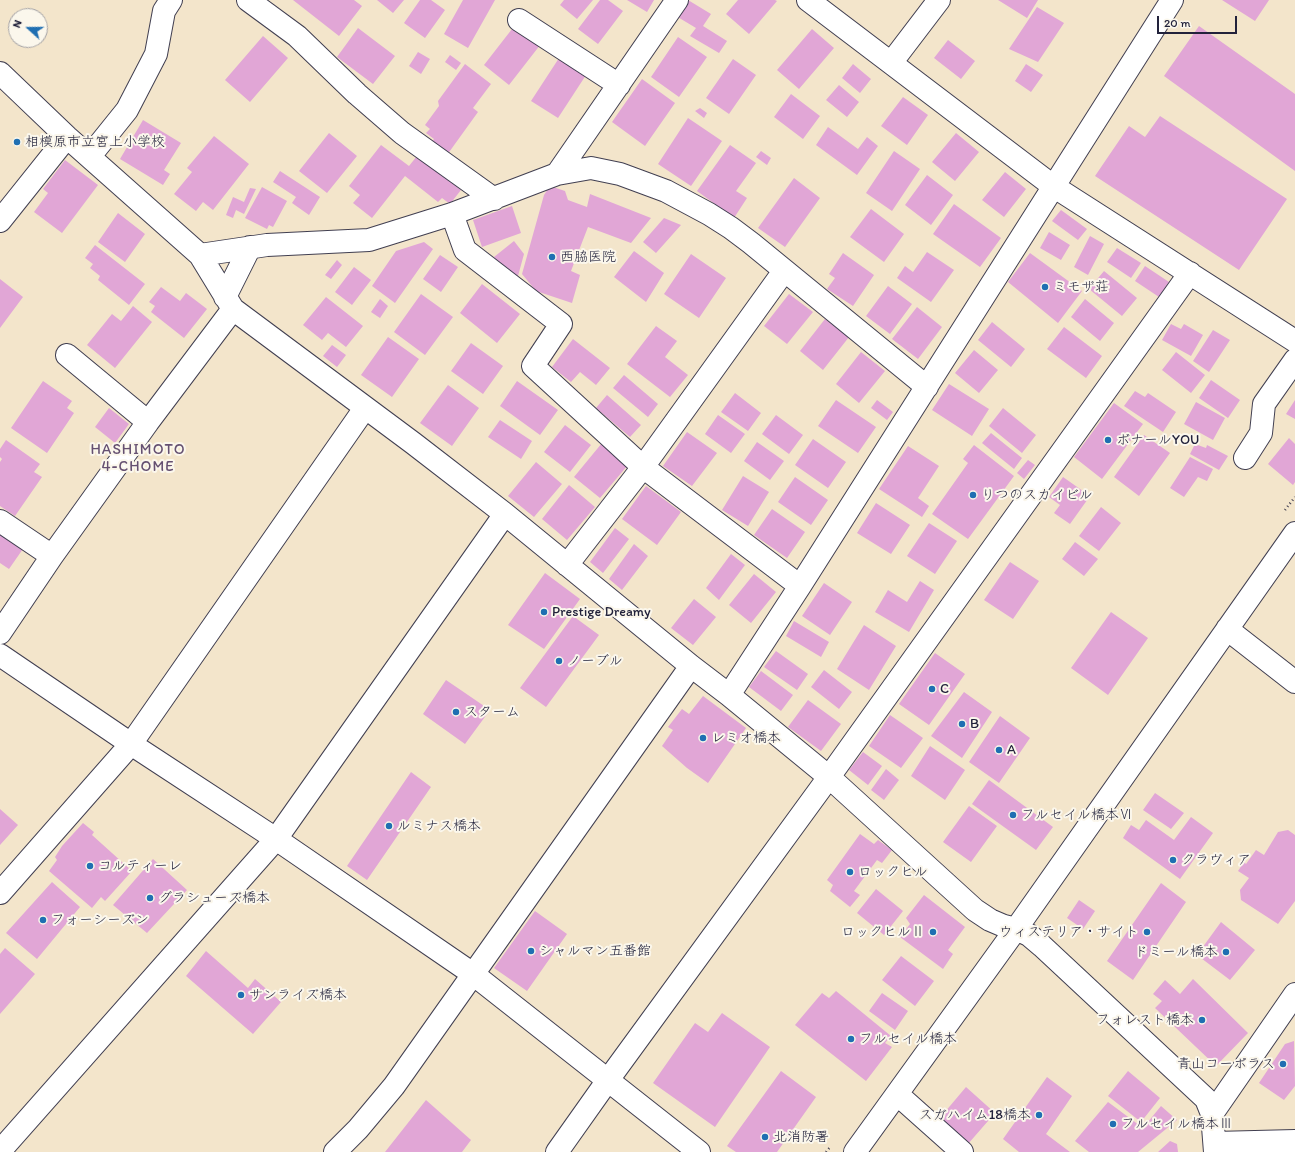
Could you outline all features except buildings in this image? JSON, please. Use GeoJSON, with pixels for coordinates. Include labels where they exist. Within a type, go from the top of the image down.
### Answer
{"type":"FeatureCollection","features":[{"type":"Feature","properties":{"kind":"street"},"geometry":{"type":"LineString","coordinates":[[90,156],[128,110],[156,54],[164,11],[171,0]]}},
{"type":"Feature","properties":{"kind":"street"},"geometry":{"type":"LineString","coordinates":[[248,0],[297,36],[357,94],[402,133],[494,199]]}},
{"type":"Feature","properties":{"kind":"street"},"geometry":{"type":"LineString","coordinates":[[557,174],[677,0]]}},
{"type":"Feature","properties":{"kind":"street"},"geometry":{"type":"LineString","coordinates":[[808,0],[1053,186],[1295,341]]}},
{"type":"Feature","properties":{"kind":"street"},"geometry":{"type":"LineString","coordinates":[[891,63],[939,0]]}},
{"type":"Feature","properties":{"kind":"street"},"geometry":{"type":"LineString","coordinates":[[729,695],[800,586],[1172,0]]}},
{"type":"Feature","properties":{"kind":"street"},"geometry":{"type":"LineString","coordinates":[[519,20],[619,85]]}},
{"type":"Feature","properties":{"kind":"street"},"geometry":{"type":"LineString","coordinates":[[0,73],[67,137],[200,255],[229,303],[505,514],[729,695],[829,777],[976,910],[990,920],[1029,935],[1042,946],[1206,1099],[1212,1114],[1215,1147],[1295,1141]]}},
{"type":"Feature","properties":{"kind":"street"},"geometry":{"type":"LineString","coordinates":[[0,221],[67,137]]}},
{"type":"Feature","properties":{"kind":"street"},"geometry":{"type":"LineString","coordinates":[[200,255],[267,245],[369,240],[452,214],[557,174],[591,168],[620,174],[666,191],[709,214],[731,228],[752,243],[926,387]]}},
{"type":"Feature","properties":{"kind":"street"},"geometry":{"type":"LineString","coordinates":[[452,214],[465,250],[561,324],[533,366],[643,467],[800,586]]}},
{"type":"Feature","properties":{"kind":"street"},"geometry":{"type":"LineString","coordinates":[[0,633],[52,556],[148,422],[229,303],[250,247]]}},
{"type":"Feature","properties":{"kind":"street"},"geometry":{"type":"LineString","coordinates":[[567,565],[643,467],[784,271]]}},
{"type":"Feature","properties":{"kind":"street"},"geometry":{"type":"LineString","coordinates":[[557,1152],[829,777],[1190,273]]}},
{"type":"Feature","properties":{"kind":"street"},"geometry":{"type":"LineString","coordinates":[[67,356],[148,422]]}},
{"type":"Feature","properties":{"kind":"street"},"geometry":{"type":"LineString","coordinates":[[1245,458],[1262,433],[1264,404],[1295,360]]}},
{"type":"Feature","properties":{"kind":"street"},"geometry":{"type":"LineString","coordinates":[[0,893],[132,744],[365,408]]}},
{"type":"Feature","properties":{"kind":"street"},"geometry":{"type":"LineString","coordinates":[[0,1151],[276,839],[505,514]]}},
{"type":"Feature","properties":{"kind":"street"},"geometry":{"type":"LineString","coordinates":[[0,521],[52,556]]}},
{"type":"Feature","properties":{"kind":"street"},"geometry":{"type":"LineString","coordinates":[[855,1152],[1016,929],[1295,533]]}},
{"type":"Feature","properties":{"kind":"street"},"geometry":{"type":"LineString","coordinates":[[1228,629],[1295,682]]}},
{"type":"Feature","properties":{"kind":"street"},"geometry":{"type":"LineString","coordinates":[[0,655],[276,839],[473,974],[699,1152]]}},
{"type":"Feature","properties":{"kind":"street"},"geometry":{"type":"LineString","coordinates":[[335,1152],[358,1129],[394,1086],[692,666]]}},
{"type":"Feature","properties":{"kind":"street"},"geometry":{"type":"LineString","coordinates":[[1212,1114],[1295,994]]}},
{"type":"Feature","properties":{"kind":"street"},"geometry":{"type":"LineString","coordinates":[[897,1094],[962,1152]]}},
{"type":"Feature","properties":{"kind":"place","name":"相模原市立宮上小学校"},"geometry":{"type":"Point","coordinates":[17,142]}},
{"type":"Feature","properties":{"kind":"place","name":"西脇医院"},"geometry":{"type":"Point","coordinates":[552,257]}},
{"type":"Feature","properties":{"kind":"place","name":"ミモザ荘"},"geometry":{"type":"Point","coordinates":[1045,287]}},
{"type":"Feature","properties":{"kind":"place","name":"ボナールYOU"},"geometry":{"type":"Point","coordinates":[1108,440]}},
{"type":"Feature","properties":{"kind":"place","name":"りつのスカイビル"},"geometry":{"type":"Point","coordinates":[973,495]}},
{"type":"Feature","properties":{"kind":"place","name":"Prestige Dreamy"},"geometry":{"type":"Point","coordinates":[544,612]}},
{"type":"Feature","properties":{"kind":"place","name":"ノーブル"},"geometry":{"type":"Point","coordinates":[559,661]}},
{"type":"Feature","properties":{"kind":"place","name":"C"},"geometry":{"type":"Point","coordinates":[932,689]}},
{"type":"Feature","properties":{"kind":"place","name":"スターム"},"geometry":{"type":"Point","coordinates":[456,712]}},
{"type":"Feature","properties":{"kind":"place","name":"B"},"geometry":{"type":"Point","coordinates":[962,724]}},
{"type":"Feature","properties":{"kind":"place","name":"レミオ橋本"},"geometry":{"type":"Point","coordinates":[703,738]}},
{"type":"Feature","properties":{"kind":"place","name":"A"},"geometry":{"type":"Point","coordinates":[999,750]}},
{"type":"Feature","properties":{"kind":"place","name":"フルセイル橋本Ⅵ"},"geometry":{"type":"Point","coordinates":[1013,815]}},
{"type":"Feature","properties":{"kind":"place","name":"ルミナス橋本"},"geometry":{"type":"Point","coordinates":[389,826]}},
{"type":"Feature","properties":{"kind":"place","name":"クラヴィア"},"geometry":{"type":"Point","coordinates":[1173,860]}},
{"type":"Feature","properties":{"kind":"place","name":"コルティーレ"},"geometry":{"type":"Point","coordinates":[90,866]}},
{"type":"Feature","properties":{"kind":"place","name":"ロックヒル"},"geometry":{"type":"Point","coordinates":[850,872]}},
{"type":"Feature","properties":{"kind":"place","name":"グラシューズ橋本"},"geometry":{"type":"Point","coordinates":[150,898]}},
{"type":"Feature","properties":{"kind":"place","name":"フォーシーズン"},"geometry":{"type":"Point","coordinates":[43,920]}},
{"type":"Feature","properties":{"kind":"place","name":"ロックヒルⅡ"},"geometry":{"type":"Point","coordinates":[933,932]}},
{"type":"Feature","properties":{"kind":"place","name":"ウィステリア・サイト"},"geometry":{"type":"Point","coordinates":[1147,932]}},
{"type":"Feature","properties":{"kind":"place","name":"シャルマン五番館"},"geometry":{"type":"Point","coordinates":[531,951]}},
{"type":"Feature","properties":{"kind":"place","name":"ドミール橋本"},"geometry":{"type":"Point","coordinates":[1226,952]}},
{"type":"Feature","properties":{"kind":"place","name":"サンライズ橋本"},"geometry":{"type":"Point","coordinates":[241,995]}},
{"type":"Feature","properties":{"kind":"place","name":"フォレスト橋本"},"geometry":{"type":"Point","coordinates":[1202,1020]}},
{"type":"Feature","properties":{"kind":"place","name":"フルセイル橋本"},"geometry":{"type":"Point","coordinates":[851,1039]}},
{"type":"Feature","properties":{"kind":"place","name":"青山コーポラス"},"geometry":{"type":"Point","coordinates":[1283,1064]}},
{"type":"Feature","properties":{"kind":"place","name":"スガハイム18橋本"},"geometry":{"type":"Point","coordinates":[1039,1115]}},
{"type":"Feature","properties":{"kind":"place","name":"フルセイル橋本Ⅲ"},"geometry":{"type":"Point","coordinates":[1113,1124]}},
{"type":"Feature","properties":{"kind":"place","name":"北消防署"},"geometry":{"type":"Point","coordinates":[765,1137]}},
{"type":"Feature","properties":{"kind":"district","name":"HASHIMOTO 4-CHOME"},"geometry":{"type":"Point","coordinates":[138,458]}}]}
